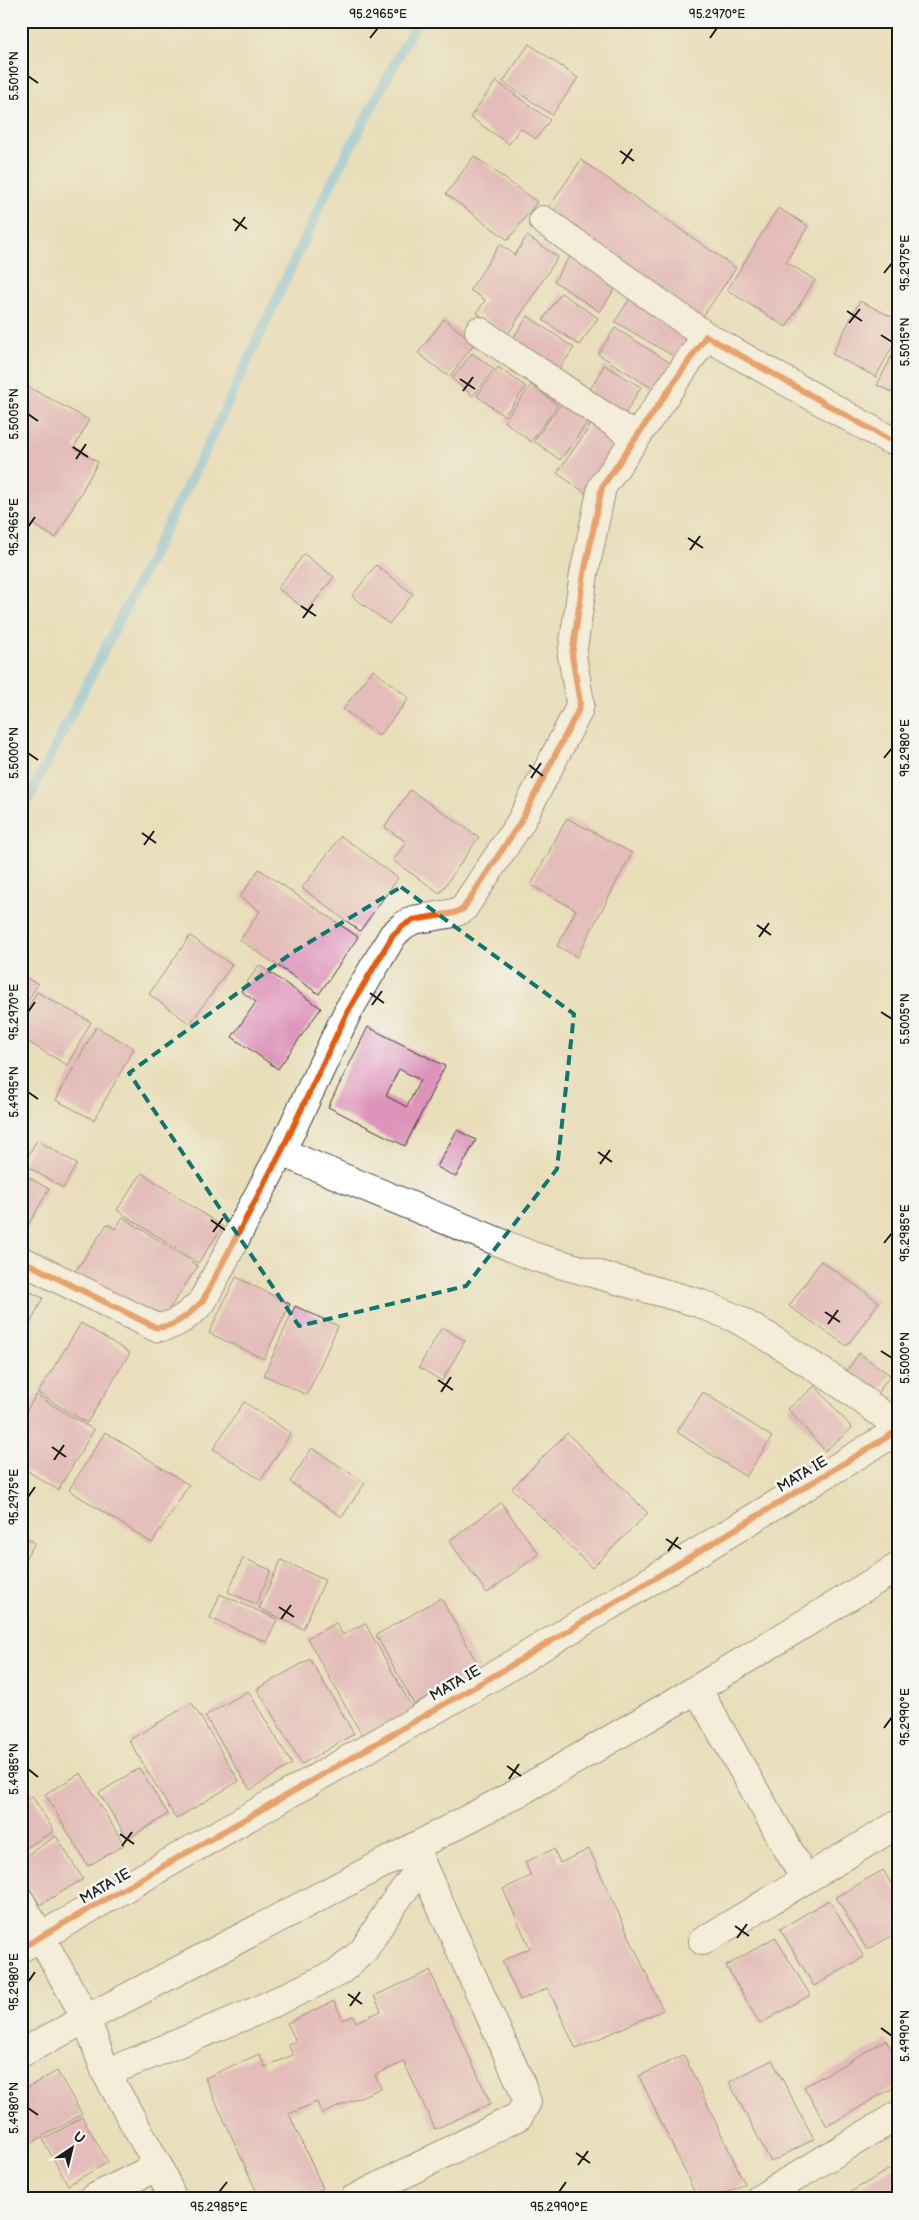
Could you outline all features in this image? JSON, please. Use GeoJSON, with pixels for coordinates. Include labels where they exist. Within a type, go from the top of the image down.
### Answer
{"type":"FeatureCollection","features":[{"type":"Feature","properties":{"kind":"street"},"geometry":{"type":"LineString","coordinates":[[543,220],[706,336],[888,439]]}},
{"type":"Feature","properties":{"kind":"street"},"geometry":{"type":"LineString","coordinates":[[479,331],[636,438]]}},
{"type":"Feature","properties":{"kind":"street"},"geometry":{"type":"LineString","coordinates":[[21,1260],[155,1327],[162,1328],[183,1319],[202,1302],[282,1152],[348,1011],[393,935],[404,924],[413,920],[454,913],[463,908],[520,823],[580,704],[572,655],[584,574],[602,487],[706,336]]}},
{"type":"Feature","properties":{"kind":"street"},"geometry":{"type":"LineString","coordinates":[[282,1152],[535,1256],[699,1304],[735,1318],[842,1385],[895,1427]]}},
{"type":"Feature","properties":{"kind":"street","name":"MATA IE"},"geometry":{"type":"LineString","coordinates":[[32,1943],[502,1671],[895,1427]]}},
{"type":"Feature","properties":{"kind":"street"},"geometry":{"type":"LineString","coordinates":[[21,2052],[86,2018],[418,1856],[525,1789],[697,1689],[898,1566]]}},
{"type":"Feature","properties":{"kind":"street"},"geometry":{"type":"LineString","coordinates":[[697,1689],[805,1879]]}},
{"type":"Feature","properties":{"kind":"street"},"geometry":{"type":"LineString","coordinates":[[703,1941],[898,1824]]}},
{"type":"Feature","properties":{"kind":"street"},"geometry":{"type":"LineString","coordinates":[[106,2073],[254,2012],[340,1972],[364,1950],[391,1908],[418,1856]]}},
{"type":"Feature","properties":{"kind":"street"},"geometry":{"type":"LineString","coordinates":[[354,2199],[520,2116],[527,2102],[521,2084],[418,1856]]}},
{"type":"Feature","properties":{"kind":"street"},"geometry":{"type":"LineString","coordinates":[[21,1902],[32,1943],[86,2018],[106,2073],[158,2166],[173,2199]]}},
{"type":"Feature","properties":{"kind":"street"},"geometry":{"type":"LineString","coordinates":[[767,2194],[898,2115]]}},
{"type":"Feature","properties":{"kind":"street"},"geometry":{"type":"LineString","coordinates":[[92,2199],[158,2166]]}},
{"type":"Feature","properties":{"kind":"highlighted area"},"geometry":{"type":"Polygon","coordinates":[[[401,887],[574,1014],[557,1169],[466,1286],[299,1326],[129,1073],[293,952],[401,887]]]}},
{"type":"Feature","properties":{"kind":"building"},"geometry":{"type":"Polygon","coordinates":[[[529,44],[578,78],[552,115],[503,82],[529,44]]]}},
{"type":"Feature","properties":{"kind":"building"},"geometry":{"type":"Polygon","coordinates":[[[496,81],[550,120],[536,139],[520,128],[509,144],[470,117],[496,81]]]}},
{"type":"Feature","properties":{"kind":"building"},"geometry":{"type":"Polygon","coordinates":[[[474,156],[537,202],[508,240],[446,194],[474,156]]]}},
{"type":"Feature","properties":{"kind":"building"},"geometry":{"type":"Polygon","coordinates":[[[581,160],[736,268],[701,319],[545,213],[581,160]]]}},
{"type":"Feature","properties":{"kind":"building"},"geometry":{"type":"Polygon","coordinates":[[[778,208],[808,226],[786,262],[815,280],[786,327],[727,290],[778,208]]]}},
{"type":"Feature","properties":{"kind":"building"},"geometry":{"type":"Polygon","coordinates":[[[527,236],[558,257],[508,334],[477,313],[485,300],[470,290],[500,244],[515,255],[527,236]]]}},
{"type":"Feature","properties":{"kind":"building"},"geometry":{"type":"Polygon","coordinates":[[[571,255],[617,285],[600,312],[554,281],[571,255]]]}},
{"type":"Feature","properties":{"kind":"building"},"geometry":{"type":"Polygon","coordinates":[[[561,293],[598,318],[579,345],[543,320],[561,293]]]}},
{"type":"Feature","properties":{"kind":"building"},"geometry":{"type":"Polygon","coordinates":[[[633,293],[692,329],[675,357],[615,322],[633,293]]]}},
{"type":"Feature","properties":{"kind":"building"},"geometry":{"type":"Polygon","coordinates":[[[860,301],[898,320],[898,335],[876,377],[832,354],[860,301]]]}},
{"type":"Feature","properties":{"kind":"building"},"geometry":{"type":"Polygon","coordinates":[[[528,316],[574,348],[557,372],[511,341],[528,316]]]}},
{"type":"Feature","properties":{"kind":"building"},"geometry":{"type":"Polygon","coordinates":[[[444,319],[475,343],[449,377],[418,353],[444,319]]]}},
{"type":"Feature","properties":{"kind":"building"},"geometry":{"type":"Polygon","coordinates":[[[615,328],[672,364],[655,390],[598,354],[615,328]]]}},
{"type":"Feature","properties":{"kind":"building"},"geometry":{"type":"Polygon","coordinates":[[[898,344],[898,395],[877,385],[898,344]]]}},
{"type":"Feature","properties":{"kind":"building"},"geometry":{"type":"Polygon","coordinates":[[[472,353],[494,369],[473,396],[452,379],[472,353]]]}},
{"type":"Feature","properties":{"kind":"building"},"geometry":{"type":"Polygon","coordinates":[[[604,365],[641,387],[625,414],[588,393],[604,365]]]}},
{"type":"Feature","properties":{"kind":"building"},"geometry":{"type":"Polygon","coordinates":[[[498,367],[526,387],[504,416],[477,396],[498,367]]]}},
{"type":"Feature","properties":{"kind":"building"},"geometry":{"type":"Polygon","coordinates":[[[21,383],[89,420],[74,448],[98,462],[56,538],[32,524],[21,542],[21,383]]]}},
{"type":"Feature","properties":{"kind":"building"},"geometry":{"type":"Polygon","coordinates":[[[531,385],[558,405],[531,442],[504,421],[531,385]]]}},
{"type":"Feature","properties":{"kind":"building"},"geometry":{"type":"Polygon","coordinates":[[[562,403],[588,422],[560,460],[534,441],[562,403]]]}},
{"type":"Feature","properties":{"kind":"building"},"geometry":{"type":"Polygon","coordinates":[[[593,422],[624,444],[588,495],[557,473],[593,422]]]}},
{"type":"Feature","properties":{"kind":"building"},"geometry":{"type":"Polygon","coordinates":[[[304,554],[334,577],[307,611],[278,588],[304,554]]]}},
{"type":"Feature","properties":{"kind":"building"},"geometry":{"type":"Polygon","coordinates":[[[376,565],[413,594],[389,624],[352,596],[376,565]]]}},
{"type":"Feature","properties":{"kind":"building"},"geometry":{"type":"Polygon","coordinates":[[[373,670],[409,698],[379,736],[343,709],[373,670]]]}},
{"type":"Feature","properties":{"kind":"building"},"geometry":{"type":"Polygon","coordinates":[[[410,790],[479,837],[440,893],[393,861],[406,842],[385,827],[410,790]]]}},
{"type":"Feature","properties":{"kind":"building"},"geometry":{"type":"Polygon","coordinates":[[[567,818],[632,853],[577,957],[557,946],[576,910],[531,885],[567,818]]]}},
{"type":"Feature","properties":{"kind":"building"},"geometry":{"type":"Polygon","coordinates":[[[341,836],[398,878],[360,931],[302,888],[341,836]]]}},
{"type":"Feature","properties":{"kind":"building"},"geometry":{"type":"Polygon","coordinates":[[[259,869],[358,937],[319,994],[240,940],[260,911],[240,897],[259,869]]]}},
{"type":"Feature","properties":{"kind":"building"},"geometry":{"type":"Polygon","coordinates":[[[190,936],[232,965],[190,1024],[149,994],[190,936]]]}},
{"type":"Feature","properties":{"kind":"building"},"geometry":{"type":"Polygon","coordinates":[[[259,965],[321,1008],[278,1069],[232,1037],[256,1002],[241,991],[259,965]]]}},
{"type":"Feature","properties":{"kind":"building"},"geometry":{"type":"Polygon","coordinates":[[[21,975],[38,984],[21,1012],[21,975]]]}},
{"type":"Feature","properties":{"kind":"building"},"geometry":{"type":"Polygon","coordinates":[[[37,992],[91,1022],[67,1065],[21,1038],[21,1020],[37,992]]]}},
{"type":"Feature","properties":{"kind":"building"},"geometry":{"type":"Polygon","coordinates":[[[96,1027],[134,1048],[94,1120],[56,1100],[96,1027]]]}},
{"type":"Feature","properties":{"kind":"building"},"geometry":{"type":"Polygon","coordinates":[[[368,1027],[445,1066],[405,1146],[328,1107],[368,1027]],[[399,1069],[386,1096],[407,1107],[420,1080],[399,1069]]]}},
{"type":"Feature","properties":{"kind":"building"},"geometry":{"type":"Polygon","coordinates":[[[457,1130],[476,1140],[456,1177],[437,1167],[457,1130]]]}},
{"type":"Feature","properties":{"kind":"building"},"geometry":{"type":"Polygon","coordinates":[[[37,1140],[77,1164],[63,1188],[23,1164],[37,1140]]]}},
{"type":"Feature","properties":{"kind":"building"},"geometry":{"type":"Polygon","coordinates":[[[21,1173],[49,1189],[25,1231],[21,1230],[21,1173]]]}},
{"type":"Feature","properties":{"kind":"building"},"geometry":{"type":"Polygon","coordinates":[[[142,1173],[223,1227],[198,1263],[117,1210],[142,1173]]]}},
{"type":"Feature","properties":{"kind":"building"},"geometry":{"type":"Polygon","coordinates":[[[123,1217],[198,1266],[158,1326],[75,1272],[107,1224],[115,1229],[123,1217]]]}},
{"type":"Feature","properties":{"kind":"building"},"geometry":{"type":"Polygon","coordinates":[[[821,1261],[879,1302],[847,1346],[789,1306],[821,1261]]]}},
{"type":"Feature","properties":{"kind":"building"},"geometry":{"type":"Polygon","coordinates":[[[236,1277],[290,1304],[264,1359],[209,1333],[236,1277]]]}},
{"type":"Feature","properties":{"kind":"building"},"geometry":{"type":"Polygon","coordinates":[[[21,1288],[43,1298],[25,1334],[21,1333],[21,1288]]]}},
{"type":"Feature","properties":{"kind":"building"},"geometry":{"type":"Polygon","coordinates":[[[295,1306],[338,1326],[307,1395],[264,1375],[295,1306]]]}},
{"type":"Feature","properties":{"kind":"building"},"geometry":{"type":"Polygon","coordinates":[[[81,1323],[130,1353],[87,1423],[38,1393],[81,1323]]]}},
{"type":"Feature","properties":{"kind":"building"},"geometry":{"type":"Polygon","coordinates":[[[442,1327],[465,1341],[442,1381],[419,1367],[442,1327]]]}},
{"type":"Feature","properties":{"kind":"building"},"geometry":{"type":"Polygon","coordinates":[[[859,1353],[890,1375],[877,1394],[846,1372],[859,1353]]]}},
{"type":"Feature","properties":{"kind":"building"},"geometry":{"type":"Polygon","coordinates":[[[815,1386],[852,1428],[825,1451],[788,1409],[815,1386]]]}},
{"type":"Feature","properties":{"kind":"building"},"geometry":{"type":"Polygon","coordinates":[[[703,1392],[772,1437],[746,1477],[677,1432],[703,1392]]]}},
{"type":"Feature","properties":{"kind":"building"},"geometry":{"type":"Polygon","coordinates":[[[36,1395],[94,1430],[58,1490],[21,1467],[21,1420],[36,1395]]]}},
{"type":"Feature","properties":{"kind":"building"},"geometry":{"type":"Polygon","coordinates":[[[244,1402],[291,1433],[261,1480],[213,1449],[244,1402]]]}},
{"type":"Feature","properties":{"kind":"building"},"geometry":{"type":"Polygon","coordinates":[[[105,1432],[189,1485],[152,1543],[69,1490],[105,1432]]]}},
{"type":"Feature","properties":{"kind":"building"},"geometry":{"type":"Polygon","coordinates":[[[567,1433],[648,1513],[592,1568],[512,1488],[567,1433]]]}},
{"type":"Feature","properties":{"kind":"building"},"geometry":{"type":"Polygon","coordinates":[[[312,1448],[365,1483],[342,1517],[290,1482],[312,1448]]]}},
{"type":"Feature","properties":{"kind":"building"},"geometry":{"type":"Polygon","coordinates":[[[501,1503],[539,1554],[487,1593],[449,1541],[501,1503]]]}},
{"type":"Feature","properties":{"kind":"building"},"geometry":{"type":"Polygon","coordinates":[[[21,1534],[35,1543],[21,1565],[21,1534]]]}},
{"type":"Feature","properties":{"kind":"building"},"geometry":{"type":"Polygon","coordinates":[[[243,1558],[271,1570],[256,1604],[228,1592],[243,1558]]]}},
{"type":"Feature","properties":{"kind":"building"},"geometry":{"type":"Polygon","coordinates":[[[281,1560],[325,1580],[303,1629],[259,1608],[281,1560]]]}},
{"type":"Feature","properties":{"kind":"building"},"geometry":{"type":"Polygon","coordinates":[[[220,1594],[277,1619],[267,1642],[210,1618],[220,1594]]]}},
{"type":"Feature","properties":{"kind":"building"},"geometry":{"type":"Polygon","coordinates":[[[441,1598],[480,1668],[414,1704],[376,1635],[441,1598]]]}},
{"type":"Feature","properties":{"kind":"building"},"geometry":{"type":"Polygon","coordinates":[[[336,1623],[343,1635],[365,1623],[413,1709],[363,1737],[307,1638],[336,1623]]]}},
{"type":"Feature","properties":{"kind":"building"},"geometry":{"type":"Polygon","coordinates":[[[310,1659],[354,1734],[302,1764],[257,1689],[310,1659]]]}},
{"type":"Feature","properties":{"kind":"building"},"geometry":{"type":"Polygon","coordinates":[[[248,1691],[292,1764],[250,1790],[205,1716],[248,1691]]]}},
{"type":"Feature","properties":{"kind":"building"},"geometry":{"type":"Polygon","coordinates":[[[192,1703],[239,1781],[176,1819],[129,1740],[192,1703]]]}},
{"type":"Feature","properties":{"kind":"building"},"geometry":{"type":"Polygon","coordinates":[[[139,1768],[168,1814],[128,1839],[99,1793],[139,1768]]]}},
{"type":"Feature","properties":{"kind":"building"},"geometry":{"type":"Polygon","coordinates":[[[81,1773],[124,1845],[88,1866],[45,1794],[81,1773]]]}},
{"type":"Feature","properties":{"kind":"building"},"geometry":{"type":"Polygon","coordinates":[[[32,1796],[54,1831],[21,1851],[21,1803],[32,1796]]]}},
{"type":"Feature","properties":{"kind":"building"},"geometry":{"type":"Polygon","coordinates":[[[56,1836],[83,1879],[40,1905],[21,1874],[21,1859],[56,1836]]]}},
{"type":"Feature","properties":{"kind":"building"},"geometry":{"type":"Polygon","coordinates":[[[554,1849],[560,1863],[589,1849],[663,2010],[576,2049],[548,1988],[520,2000],[502,1961],[530,1948],[503,1889],[531,1876],[525,1862],[554,1849]]]}},
{"type":"Feature","properties":{"kind":"building"},"geometry":{"type":"Polygon","coordinates":[[[883,1870],[898,1895],[898,1932],[867,1950],[836,1897],[883,1870]]]}},
{"type":"Feature","properties":{"kind":"building"},"geometry":{"type":"Polygon","coordinates":[[[829,1900],[864,1957],[814,1986],[780,1929],[829,1900]]]}},
{"type":"Feature","properties":{"kind":"building"},"geometry":{"type":"Polygon","coordinates":[[[775,1937],[810,1995],[760,2024],[726,1966],[775,1937]]]}},
{"type":"Feature","properties":{"kind":"building"},"geometry":{"type":"Polygon","coordinates":[[[430,1971],[491,2104],[435,2129],[404,2062],[375,2075],[381,2088],[322,2114],[317,2102],[289,2114],[323,2188],[299,2199],[260,2199],[205,2078],[259,2054],[265,2067],[293,2055],[288,2044],[296,2041],[287,2023],[334,2001],[343,2020],[353,2016],[356,2022],[381,2011],[374,1996],[430,1971]]]}},
{"type":"Feature","properties":{"kind":"building"},"geometry":{"type":"Polygon","coordinates":[[[886,2040],[898,2060],[898,2085],[827,2126],[804,2087],[886,2040]]]}},
{"type":"Feature","properties":{"kind":"building"},"geometry":{"type":"Polygon","coordinates":[[[684,2055],[745,2184],[714,2199],[698,2199],[639,2076],[684,2055]]]}},
{"type":"Feature","properties":{"kind":"building"},"geometry":{"type":"Polygon","coordinates":[[[772,2060],[814,2139],[771,2162],[729,2082],[772,2060]]]}},
{"type":"Feature","properties":{"kind":"building"},"geometry":{"type":"Polygon","coordinates":[[[57,2071],[82,2114],[21,2149],[21,2091],[57,2071]]]}},
{"type":"Feature","properties":{"kind":"building"},"geometry":{"type":"Polygon","coordinates":[[[82,2117],[108,2162],[68,2185],[43,2140],[82,2117]]]}},
{"type":"Feature","properties":{"kind":"building"},"geometry":{"type":"Polygon","coordinates":[[[898,2164],[898,2199],[853,2199],[849,2193],[898,2164]]]}},
{"type":"Feature","properties":{"kind":"waterway"},"geometry":{"type":"LineString","coordinates":[[21,814],[216,429],[325,195],[417,21]]}},
{"type":"Feature","properties":{"kind":"cycle path"},"geometry":{"type":"LineString","coordinates":[[21,1260],[155,1327],[169,1326],[175,1323],[202,1302],[281,1152],[348,1011],[393,935],[413,920],[454,913],[463,909],[520,823],[578,711],[580,703],[572,655],[584,574],[602,487],[706,336],[888,439]]}},
{"type":"Feature","properties":{"kind":"cycle path"},"geometry":{"type":"LineString","coordinates":[[21,1948],[502,1671],[892,1434],[898,1433]]}}]}
